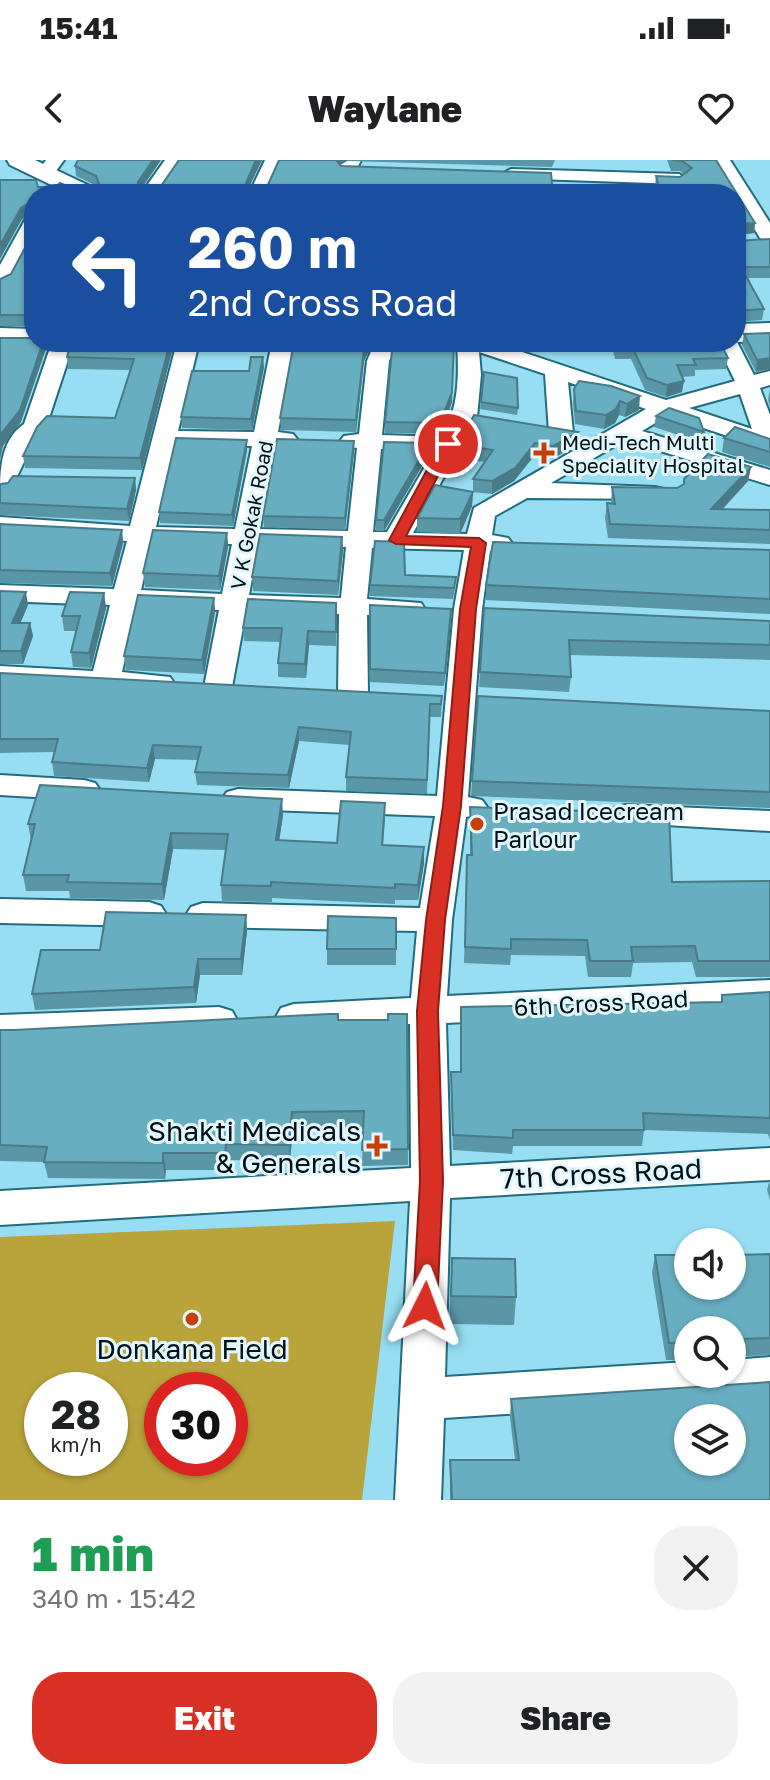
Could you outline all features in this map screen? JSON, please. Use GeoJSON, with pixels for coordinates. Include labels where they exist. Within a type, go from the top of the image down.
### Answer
{"type":"FeatureCollection","features":[{"type":"Feature","properties":{"kind":"main road"},"geometry":{"type":"LineString","coordinates":[[746,333],[770,332]]}},
{"type":"Feature","properties":{"kind":"main road"},"geometry":{"type":"LineString","coordinates":[[0,337],[24,338]]}},
{"type":"Feature","properties":{"kind":"street"},"geometry":{"type":"LineString","coordinates":[[18,160],[51,176]]}},
{"type":"Feature","properties":{"kind":"street"},"geometry":{"type":"LineString","coordinates":[[157,184],[174,160]]}},
{"type":"Feature","properties":{"kind":"street"},"geometry":{"type":"LineString","coordinates":[[263,184],[274,160]]}},
{"type":"Feature","properties":{"kind":"street"},"geometry":{"type":"LineString","coordinates":[[721,160],[736,184]]}},
{"type":"Feature","properties":{"kind":"street"},"geometry":{"type":"LineString","coordinates":[[342,184],[354,166]]}},
{"type":"Feature","properties":{"kind":"street"},"geometry":{"type":"LineString","coordinates":[[489,173],[679,179]]}},
{"type":"Feature","properties":{"kind":"street"},"geometry":{"type":"LineString","coordinates":[[747,243],[770,240],[753,210]]}},
{"type":"Feature","properties":{"kind":"street"},"geometry":{"type":"LineString","coordinates":[[3,272],[24,237]]}},
{"type":"Feature","properties":{"kind":"street"},"geometry":{"type":"LineString","coordinates":[[3,272],[24,269]]}},
{"type":"Feature","properties":{"kind":"street"},"geometry":{"type":"LineString","coordinates":[[2,482],[26,433],[34,427],[60,352]]}},
{"type":"Feature","properties":{"kind":"street"},"geometry":{"type":"LineString","coordinates":[[106,678],[186,352]]}},
{"type":"Feature","properties":{"kind":"street","name":"V K Gokak Road"},"geometry":{"type":"LineString","coordinates":[[218,687],[281,352]]}},
{"type":"Feature","properties":{"kind":"street"},"geometry":{"type":"LineString","coordinates":[[353,695],[353,608],[378,361],[382,352]]}},
{"type":"Feature","properties":{"kind":"street"},"geometry":{"type":"LineString","coordinates":[[396,540],[465,417],[469,352]]}},
{"type":"Feature","properties":{"kind":"street"},"geometry":{"type":"LineString","coordinates":[[501,352],[769,443],[759,381],[735,352]]}},
{"type":"Feature","properties":{"kind":"street"},"geometry":{"type":"LineString","coordinates":[[556,369],[561,433]]}},
{"type":"Feature","properties":{"kind":"street"},"geometry":{"type":"LineString","coordinates":[[418,1500],[431,1181],[428,1011],[435,920],[452,806],[468,609],[483,513],[664,408],[759,381]]}},
{"type":"Feature","properties":{"kind":"street"},"geometry":{"type":"LineString","coordinates":[[465,417],[492,421]]}},
{"type":"Feature","properties":{"kind":"street"},"geometry":{"type":"LineString","coordinates":[[0,424],[34,427]]}},
{"type":"Feature","properties":{"kind":"street"},"geometry":{"type":"LineString","coordinates":[[533,428],[615,436],[770,478]]}},
{"type":"Feature","properties":{"kind":"street"},"geometry":{"type":"LineString","coordinates":[[165,438],[448,444]]}},
{"type":"Feature","properties":{"kind":"street"},"geometry":{"type":"LineString","coordinates":[[2,482],[34,478]]}},
{"type":"Feature","properties":{"kind":"street"},"geometry":{"type":"LineString","coordinates":[[124,479],[154,480]]}},
{"type":"Feature","properties":{"kind":"street"},"geometry":{"type":"LineString","coordinates":[[522,490],[666,494]]}},
{"type":"Feature","properties":{"kind":"street"},"geometry":{"type":"LineString","coordinates":[[0,525],[141,534],[525,544]]}},
{"type":"Feature","properties":{"kind":"street"},"geometry":{"type":"LineString","coordinates":[[0,593],[500,611]]}},
{"type":"Feature","properties":{"kind":"street"},"geometry":{"type":"LineString","coordinates":[[0,675],[106,678],[248,689]]}},
{"type":"Feature","properties":{"kind":"street"},"geometry":{"type":"LineString","coordinates":[[323,693],[384,696]]}},
{"type":"Feature","properties":{"kind":"street"},"geometry":{"type":"LineString","coordinates":[[430,697],[492,700]]}},
{"type":"Feature","properties":{"kind":"street"},"geometry":{"type":"LineString","coordinates":[[0,785],[106,792]]}},
{"type":"Feature","properties":{"kind":"street"},"geometry":{"type":"LineString","coordinates":[[213,799],[500,809]]}},
{"type":"Feature","properties":{"kind":"street"},"geometry":{"type":"LineString","coordinates":[[595,813],[770,821]]}},
{"type":"Feature","properties":{"kind":"street"},"geometry":{"type":"LineString","coordinates":[[0,911],[435,920]]}},
{"type":"Feature","properties":{"kind":"street","name":"6th Cross Road"},"geometry":{"type":"LineString","coordinates":[[0,1029],[770,993]]}},
{"type":"Feature","properties":{"kind":"street","name":"7th Cross Road"},"geometry":{"type":"LineString","coordinates":[[0,1208],[770,1164]]}},
{"type":"Feature","properties":{"kind":"street"},"geometry":{"type":"LineString","coordinates":[[420,1399],[770,1377]]}},
{"type":"Feature","properties":{"kind":"shaded area","name":"Donkana Field"},"geometry":{"type":"Polygon","coordinates":[[[395,1221],[362,1500],[0,1500],[0,1237],[395,1221]]]}},
{"type":"Feature","properties":{"kind":"building"},"geometry":{"type":"Polygon","coordinates":[[[78,160],[153,160],[138,184],[99,184],[96,176],[75,166],[78,160]]]}},
{"type":"Feature","properties":{"kind":"building"},"geometry":{"type":"Polygon","coordinates":[[[179,160],[256,160],[246,183],[162,184],[179,160]]]}},
{"type":"Feature","properties":{"kind":"building"},"geometry":{"type":"Polygon","coordinates":[[[279,160],[336,160],[341,166],[551,173],[552,184],[268,184],[279,160]]]}},
{"type":"Feature","properties":{"kind":"building"},"geometry":{"type":"Polygon","coordinates":[[[672,160],[716,160],[731,184],[658,184],[656,176],[680,177],[692,168],[682,161],[672,160]]]}},
{"type":"Feature","properties":{"kind":"building"},"geometry":{"type":"Polygon","coordinates":[[[0,180],[36,180],[37,184],[24,184],[24,206],[0,245],[0,180]]]}},
{"type":"Feature","properties":{"kind":"building"},"geometry":{"type":"Polygon","coordinates":[[[746,208],[755,223],[746,223],[746,208]]]}},
{"type":"Feature","properties":{"kind":"building"},"geometry":{"type":"Polygon","coordinates":[[[770,239],[770,267],[746,267],[746,240],[770,239]]]}},
{"type":"Feature","properties":{"kind":"building"},"geometry":{"type":"Polygon","coordinates":[[[24,250],[24,315],[0,315],[0,279],[11,274],[24,250]]]}},
{"type":"Feature","properties":{"kind":"building"},"geometry":{"type":"Polygon","coordinates":[[[746,276],[764,309],[746,310],[746,276]]]}},
{"type":"Feature","properties":{"kind":"building"},"geometry":{"type":"Polygon","coordinates":[[[770,333],[770,358],[757,360],[746,334],[770,333]]]}},
{"type":"Feature","properties":{"kind":"building"},"geometry":{"type":"Polygon","coordinates":[[[0,338],[24,338],[24,352],[40,352],[20,410],[0,439],[0,338]]]}},
{"type":"Feature","properties":{"kind":"building"},"geometry":{"type":"Polygon","coordinates":[[[68,352],[167,352],[140,458],[23,456],[37,427],[47,416],[115,418],[134,359],[67,357],[68,352]]]}},
{"type":"Feature","properties":{"kind":"building"},"geometry":{"type":"Polygon","coordinates":[[[292,352],[364,352],[356,420],[280,418],[292,352]]]}},
{"type":"Feature","properties":{"kind":"building"},"geometry":{"type":"Polygon","coordinates":[[[392,352],[454,352],[452,392],[440,423],[385,422],[392,352]]]}},
{"type":"Feature","properties":{"kind":"building"},"geometry":{"type":"Polygon","coordinates":[[[634,352],[725,352],[728,358],[693,359],[696,365],[677,365],[684,381],[667,385],[647,378],[634,352]]]}},
{"type":"Feature","properties":{"kind":"building"},"geometry":{"type":"Polygon","coordinates":[[[251,357],[263,357],[251,419],[181,417],[192,371],[249,371],[251,357]]]}},
{"type":"Feature","properties":{"kind":"building"},"geometry":{"type":"Polygon","coordinates":[[[484,372],[517,378],[518,408],[481,402],[484,372]]]}},
{"type":"Feature","properties":{"kind":"building"},"geometry":{"type":"Polygon","coordinates":[[[579,381],[611,386],[640,396],[627,404],[620,401],[616,409],[606,415],[576,411],[574,389],[579,381]]]}},
{"type":"Feature","properties":{"kind":"building"},"geometry":{"type":"Polygon","coordinates":[[[669,408],[699,418],[704,432],[656,416],[669,408]]]}},
{"type":"Feature","properties":{"kind":"building"},"geometry":{"type":"Polygon","coordinates":[[[474,415],[578,432],[553,446],[535,443],[515,468],[492,481],[473,479],[493,450],[458,445],[474,415]]]}},
{"type":"Feature","properties":{"kind":"building"},"geometry":{"type":"Polygon","coordinates":[[[735,427],[770,439],[770,452],[724,438],[735,427]]]}},
{"type":"Feature","properties":{"kind":"building"},"geometry":{"type":"Polygon","coordinates":[[[176,438],[247,440],[232,515],[159,512],[176,438]]]}},
{"type":"Feature","properties":{"kind":"building"},"geometry":{"type":"Polygon","coordinates":[[[277,439],[354,441],[345,518],[263,516],[277,439]]]}},
{"type":"Feature","properties":{"kind":"building"},"geometry":{"type":"Polygon","coordinates":[[[384,442],[429,443],[384,520],[376,520],[384,442]]]}},
{"type":"Feature","properties":{"kind":"building"},"geometry":{"type":"Polygon","coordinates":[[[708,454],[751,467],[711,509],[770,510],[770,530],[610,524],[607,503],[615,504],[612,487],[677,488],[684,484],[684,479],[708,454]]]}},
{"type":"Feature","properties":{"kind":"building"},"geometry":{"type":"Polygon","coordinates":[[[13,476],[135,478],[127,509],[0,503],[0,484],[8,483],[13,476]]]}},
{"type":"Feature","properties":{"kind":"building"},"geometry":{"type":"Polygon","coordinates":[[[435,485],[473,492],[460,519],[417,518],[435,485]]]}},
{"type":"Feature","properties":{"kind":"building"},"geometry":{"type":"Polygon","coordinates":[[[0,524],[122,530],[110,573],[0,570],[0,524]]]}},
{"type":"Feature","properties":{"kind":"building"},"geometry":{"type":"Polygon","coordinates":[[[153,530],[227,533],[219,576],[143,573],[153,530]]]}},
{"type":"Feature","properties":{"kind":"building"},"geometry":{"type":"Polygon","coordinates":[[[260,534],[342,537],[338,581],[252,577],[260,534]]]}},
{"type":"Feature","properties":{"kind":"building"},"geometry":{"type":"Polygon","coordinates":[[[375,541],[404,542],[405,575],[456,577],[454,588],[370,585],[375,541]]]}},
{"type":"Feature","properties":{"kind":"building"},"geometry":{"type":"Polygon","coordinates":[[[493,542],[770,550],[770,599],[486,585],[493,542]]]}},
{"type":"Feature","properties":{"kind":"building"},"geometry":{"type":"Polygon","coordinates":[[[0,591],[26,592],[12,623],[30,623],[21,651],[0,651],[0,591]]]}},
{"type":"Feature","properties":{"kind":"building"},"geometry":{"type":"Polygon","coordinates":[[[70,592],[104,593],[89,653],[71,652],[80,616],[62,616],[70,592]]]}},
{"type":"Feature","properties":{"kind":"building"},"geometry":{"type":"Polygon","coordinates":[[[138,595],[214,598],[202,660],[124,656],[138,595]]]}},
{"type":"Feature","properties":{"kind":"building"},"geometry":{"type":"Polygon","coordinates":[[[248,599],[336,603],[336,632],[308,631],[305,664],[278,663],[282,628],[243,628],[248,599]]]}},
{"type":"Feature","properties":{"kind":"building"},"geometry":{"type":"Polygon","coordinates":[[[370,605],[451,609],[445,673],[370,669],[370,605]]]}},
{"type":"Feature","properties":{"kind":"building"},"geometry":{"type":"Polygon","coordinates":[[[484,608],[770,621],[770,645],[569,640],[571,677],[480,672],[484,608]]]}},
{"type":"Feature","properties":{"kind":"building"},"geometry":{"type":"Polygon","coordinates":[[[0,673],[442,696],[441,704],[430,704],[427,780],[346,777],[351,732],[299,727],[288,775],[195,772],[201,747],[153,745],[147,768],[52,762],[58,739],[0,739],[0,673]]]}},
{"type":"Feature","properties":{"kind":"building"},"geometry":{"type":"Polygon","coordinates":[[[478,696],[770,711],[770,792],[472,781],[478,696]]]}},
{"type":"Feature","properties":{"kind":"building"},"geometry":{"type":"Polygon","coordinates":[[[40,785],[282,799],[276,840],[337,843],[341,801],[385,803],[382,845],[424,847],[418,885],[395,884],[395,888],[271,882],[271,886],[221,885],[228,834],[171,833],[162,884],[67,882],[69,875],[23,875],[35,824],[28,824],[40,785]]]}},
{"type":"Feature","properties":{"kind":"building"},"geometry":{"type":"Polygon","coordinates":[[[470,807],[669,814],[672,882],[770,881],[770,961],[698,961],[695,946],[631,947],[633,961],[590,961],[587,940],[511,939],[511,949],[465,947],[467,855],[472,855],[470,807]]]}},
{"type":"Feature","properties":{"kind":"building"},"geometry":{"type":"Polygon","coordinates":[[[106,912],[246,915],[241,959],[198,959],[194,987],[32,994],[41,950],[100,950],[106,912]]]}},
{"type":"Feature","properties":{"kind":"building"},"geometry":{"type":"Polygon","coordinates":[[[328,916],[396,918],[396,949],[327,949],[328,916]]]}},
{"type":"Feature","properties":{"kind":"building"},"geometry":{"type":"Polygon","coordinates":[[[770,992],[770,1118],[643,1113],[644,1130],[513,1130],[513,1138],[453,1135],[451,1072],[461,1072],[461,1007],[722,1002],[722,995],[770,992]]]}},
{"type":"Feature","properties":{"kind":"building"},"geometry":{"type":"Polygon","coordinates":[[[338,1014],[338,1020],[388,1020],[388,1014],[407,1014],[408,1149],[362,1150],[364,1111],[292,1112],[289,1145],[226,1144],[225,1153],[163,1153],[163,1163],[44,1162],[47,1147],[0,1145],[0,1030],[338,1014]]]}},
{"type":"Feature","properties":{"kind":"building"},"geometry":{"type":"Polygon","coordinates":[[[770,1254],[770,1338],[746,1339],[746,1316],[674,1316],[674,1343],[669,1343],[655,1255],[674,1255],[674,1300],[746,1300],[746,1255],[770,1254]]]}},
{"type":"Feature","properties":{"kind":"building"},"geometry":{"type":"Polygon","coordinates":[[[452,1258],[515,1259],[516,1297],[451,1296],[452,1258]]]}},
{"type":"Feature","properties":{"kind":"building"},"geometry":{"type":"Polygon","coordinates":[[[770,1382],[770,1500],[452,1500],[450,1460],[519,1460],[511,1399],[679,1388],[746,1388],[746,1384],[770,1382]]]}},
{"type":"Feature","properties":{"kind":"place","name":"Medi-Tech Multi Speciality Hospital"},"geometry":{"type":"Point","coordinates":[544,453]}},
{"type":"Feature","properties":{"kind":"place","name":"Prasad Icecream Parlour"},"geometry":{"type":"Point","coordinates":[477,824]}},
{"type":"Feature","properties":{"kind":"place","name":"Shakti Medicals & Generals"},"geometry":{"type":"Point","coordinates":[377,1146]}},
{"type":"Feature","properties":{"kind":"place","name":"Donkana Field"},"geometry":{"type":"Point","coordinates":[192,1319]}},
{"type":"Feature","properties":{"kind":"route"},"geometry":{"type":"LineString","coordinates":[[425,1306],[431,1181],[428,1011],[435,920],[452,806],[468,609],[479,543],[396,540],[448,444]]}}]}
